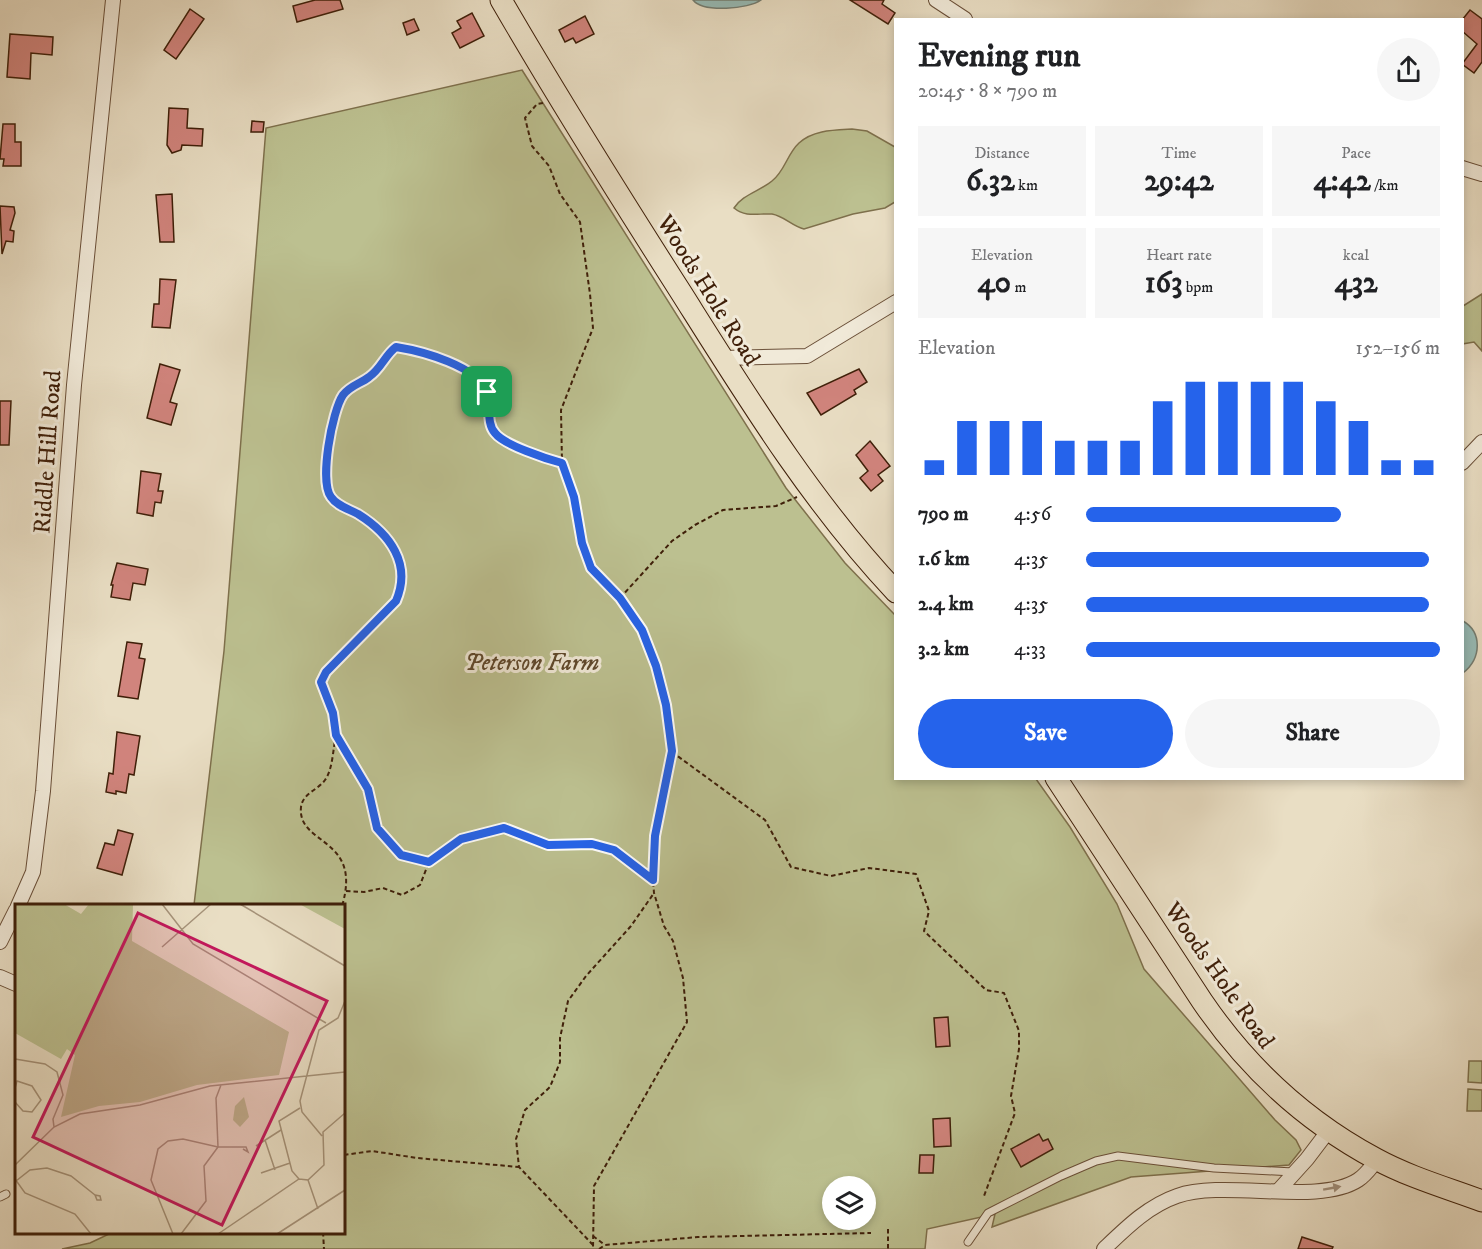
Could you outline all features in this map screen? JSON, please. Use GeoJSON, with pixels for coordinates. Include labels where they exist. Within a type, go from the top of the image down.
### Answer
{"type":"FeatureCollection","features":[{"type":"Feature","properties":{"kind":"highway","name":"Woods Hole Road"},"geometry":{"type":"LineString","coordinates":[[501,0],[556,95],[759,416],[813,490],[894,590]]}},
{"type":"Feature","properties":{"kind":"highway","name":"Woods Hole Road"},"geometry":{"type":"LineString","coordinates":[[1057,780],[1227,1037],[1268,1082],[1329,1130],[1377,1160],[1482,1201]]}},
{"type":"Feature","properties":{"kind":"street","name":"Riddle Hill Road"},"geometry":{"type":"LineString","coordinates":[[19,904],[33,872],[43,791],[74,385],[113,0]]}},
{"type":"Feature","properties":{"kind":"street"},"geometry":{"type":"LineString","coordinates":[[936,0],[963,18]]}},
{"type":"Feature","properties":{"kind":"street"},"geometry":{"type":"LineString","coordinates":[[1464,169],[1482,174]]}},
{"type":"Feature","properties":{"kind":"street"},"geometry":{"type":"LineString","coordinates":[[722,358],[807,356],[894,303]]}},
{"type":"Feature","properties":{"kind":"street"},"geometry":{"type":"LineString","coordinates":[[1464,461],[1482,442]]}},
{"type":"Feature","properties":{"kind":"street"},"geometry":{"type":"LineString","coordinates":[[0,942],[15,912]]}},
{"type":"Feature","properties":{"kind":"street"},"geometry":{"type":"LineString","coordinates":[[0,977],[15,984]]}},
{"type":"Feature","properties":{"kind":"street"},"geometry":{"type":"LineString","coordinates":[[1278,1191],[1329,1130]]}},
{"type":"Feature","properties":{"kind":"street"},"geometry":{"type":"LineString","coordinates":[[1104,1249],[1147,1212],[1178,1196],[1210,1190],[1320,1190],[1349,1185],[1366,1173],[1377,1160]]}},
{"type":"Feature","properties":{"kind":"lane"},"geometry":{"type":"LineString","coordinates":[[968,1242],[988,1213],[1061,1176],[1096,1161],[1118,1156],[1214,1168],[1296,1172]]}},
{"type":"Feature","properties":{"kind":"path"},"geometry":{"type":"LineString","coordinates":[[556,95],[551,103],[537,104],[525,118],[532,146],[549,166],[560,194],[580,222],[593,328],[561,410],[562,463],[574,497],[582,543],[591,568],[620,598],[642,630],[656,666],[666,705],[672,751],[655,836],[653,880],[654,893],[664,926],[673,940],[683,978],[687,1022],[594,1186],[593,1247]]}},
{"type":"Feature","properties":{"kind":"path"},"geometry":{"type":"LineString","coordinates":[[343,904],[347,870],[337,851],[310,830],[302,817],[301,806],[306,796],[325,781],[336,735],[333,713],[321,682],[326,672],[396,601],[402,587],[403,570],[384,536],[372,523],[330,497],[326,484],[335,412],[343,395],[354,384],[369,378],[379,367],[385,355],[396,347],[412,349],[453,364],[481,381],[489,402],[490,428],[496,436],[536,456],[562,463]]}},
{"type":"Feature","properties":{"kind":"path"},"geometry":{"type":"LineString","coordinates":[[620,598],[672,541],[695,525],[723,510],[776,506],[813,490]]}},
{"type":"Feature","properties":{"kind":"path"},"geometry":{"type":"LineString","coordinates":[[336,735],[368,789],[377,828],[401,855],[429,862]]}},
{"type":"Feature","properties":{"kind":"path"},"geometry":{"type":"LineString","coordinates":[[672,751],[765,820],[790,867],[831,876],[869,868],[916,874],[929,911],[924,931],[986,990],[1004,993],[1019,1031],[1019,1049],[1011,1096],[1015,1113],[984,1196]]}},
{"type":"Feature","properties":{"kind":"path"},"geometry":{"type":"LineString","coordinates":[[346,891],[364,892],[383,888],[402,895],[420,885],[429,862],[461,839],[504,828],[548,845],[592,844],[614,850],[653,880]]}},
{"type":"Feature","properties":{"kind":"path"},"geometry":{"type":"LineString","coordinates":[[593,1247],[519,1167],[516,1139],[525,1110],[550,1087],[560,1062],[561,1038],[568,1001],[586,976],[631,926],[654,893]]}},
{"type":"Feature","properties":{"kind":"path"},"geometry":{"type":"LineString","coordinates":[[345,1155],[372,1151],[417,1158],[519,1167]]}},
{"type":"Feature","properties":{"kind":"path"},"geometry":{"type":"LineString","coordinates":[[888,1229],[888,1249]]}},
{"type":"Feature","properties":{"kind":"path"},"geometry":{"type":"LineString","coordinates":[[599,1249],[605,1245],[698,1237],[872,1233]]}},
{"type":"Feature","properties":{"kind":"path"},"geometry":{"type":"LineString","coordinates":[[323,1234],[324,1249]]}},
{"type":"Feature","properties":{"kind":"path"},"geometry":{"type":"LineString","coordinates":[[592,1236],[605,1245]]}},
{"type":"Feature","properties":{"kind":"green space","name":"Peterson Farm"},"geometry":{"type":"Polygon","coordinates":[[[522,70],[786,488],[845,563],[894,614],[894,780],[1037,780],[1070,827],[1117,904],[1144,969],[1275,1120],[1296,1140],[1301,1150],[1289,1165],[1131,1177],[992,1227],[995,1214],[927,1229],[925,1249],[62,1249],[90,1243],[109,1234],[345,1234],[345,904],[194,904],[224,651],[266,128],[522,70]]]}},
{"type":"Feature","properties":{"kind":"green space"},"geometry":{"type":"Polygon","coordinates":[[[838,130],[867,131],[894,146],[894,203],[885,208],[853,214],[804,229],[776,215],[748,214],[734,208],[776,177],[799,143],[811,135],[838,130]]]}},
{"type":"Feature","properties":{"kind":"green space"},"geometry":{"type":"Polygon","coordinates":[[[1482,294],[1482,351],[1474,342],[1464,344],[1464,305],[1482,294]]]}},
{"type":"Feature","properties":{"kind":"green space"},"geometry":{"type":"Polygon","coordinates":[[[1469,1061],[1482,1061],[1482,1083],[1468,1082],[1469,1061]]]}},
{"type":"Feature","properties":{"kind":"green space"},"geometry":{"type":"Polygon","coordinates":[[[1468,1089],[1482,1090],[1482,1111],[1467,1111],[1468,1089]]]}},
{"type":"Feature","properties":{"kind":"water"},"geometry":{"type":"Polygon","coordinates":[[[693,0],[761,0],[747,6],[716,8],[706,7],[693,0]]]}},
{"type":"Feature","properties":{"kind":"water"},"geometry":{"type":"Polygon","coordinates":[[[1464,622],[1474,632],[1477,646],[1474,660],[1464,672],[1464,622]]]}},
{"type":"Feature","properties":{"kind":"building"},"geometry":{"type":"Polygon","coordinates":[[[315,0],[340,0],[343,9],[297,22],[293,6],[315,0]]]}},
{"type":"Feature","properties":{"kind":"building"},"geometry":{"type":"Polygon","coordinates":[[[850,0],[884,0],[882,4],[895,13],[888,24],[850,0]]]}},
{"type":"Feature","properties":{"kind":"building"},"geometry":{"type":"Polygon","coordinates":[[[190,9],[204,19],[176,59],[164,50],[190,9]]]}},
{"type":"Feature","properties":{"kind":"building"},"geometry":{"type":"Polygon","coordinates":[[[1470,10],[1482,19],[1482,62],[1474,73],[1464,66],[1464,61],[1477,44],[1464,33],[1464,18],[1470,10]]]}},
{"type":"Feature","properties":{"kind":"building"},"geometry":{"type":"Polygon","coordinates":[[[472,13],[484,36],[460,48],[452,33],[461,28],[457,21],[472,13]]]}},
{"type":"Feature","properties":{"kind":"building"},"geometry":{"type":"Polygon","coordinates":[[[585,16],[594,34],[576,43],[573,38],[565,42],[559,30],[585,16]]]}},
{"type":"Feature","properties":{"kind":"building"},"geometry":{"type":"Polygon","coordinates":[[[414,19],[419,30],[407,35],[403,23],[414,19]]]}},
{"type":"Feature","properties":{"kind":"building"},"geometry":{"type":"Polygon","coordinates":[[[10,34],[53,37],[52,55],[31,53],[30,79],[7,77],[10,34]]]}},
{"type":"Feature","properties":{"kind":"building"},"geometry":{"type":"Polygon","coordinates":[[[169,108],[188,109],[187,128],[203,129],[202,146],[182,145],[181,150],[172,153],[167,145],[169,108]]]}},
{"type":"Feature","properties":{"kind":"building"},"geometry":{"type":"Polygon","coordinates":[[[252,121],[264,122],[263,132],[251,132],[252,121]]]}},
{"type":"Feature","properties":{"kind":"building"},"geometry":{"type":"Polygon","coordinates":[[[3,124],[15,124],[15,142],[21,142],[21,166],[3,166],[4,159],[0,159],[3,124]]]}},
{"type":"Feature","properties":{"kind":"building"},"geometry":{"type":"Polygon","coordinates":[[[172,194],[174,242],[160,242],[156,195],[172,194]]]}},
{"type":"Feature","properties":{"kind":"building"},"geometry":{"type":"Polygon","coordinates":[[[0,206],[14,207],[15,213],[10,230],[14,231],[13,242],[6,241],[2,254],[0,206]]]}},
{"type":"Feature","properties":{"kind":"building"},"geometry":{"type":"Polygon","coordinates":[[[160,279],[176,280],[170,328],[152,327],[154,304],[159,304],[160,279]]]}},
{"type":"Feature","properties":{"kind":"building"},"geometry":{"type":"Polygon","coordinates":[[[160,364],[180,370],[170,402],[177,404],[171,425],[147,418],[160,364]]]}},
{"type":"Feature","properties":{"kind":"building"},"geometry":{"type":"Polygon","coordinates":[[[859,369],[867,382],[854,390],[856,394],[821,415],[807,393],[859,369]]]}},
{"type":"Feature","properties":{"kind":"building"},"geometry":{"type":"Polygon","coordinates":[[[0,401],[11,401],[9,445],[0,445],[0,401]]]}},
{"type":"Feature","properties":{"kind":"building"},"geometry":{"type":"Polygon","coordinates":[[[870,441],[890,466],[878,475],[883,481],[871,491],[860,478],[868,471],[856,455],[870,441]]]}},
{"type":"Feature","properties":{"kind":"building"},"geometry":{"type":"Polygon","coordinates":[[[141,471],[161,474],[158,491],[163,491],[161,503],[155,502],[153,516],[137,513],[141,471]]]}},
{"type":"Feature","properties":{"kind":"building"},"geometry":{"type":"Polygon","coordinates":[[[117,563],[148,569],[145,585],[133,583],[130,600],[111,597],[113,585],[111,585],[117,563]]]}},
{"type":"Feature","properties":{"kind":"building"},"geometry":{"type":"Polygon","coordinates":[[[127,642],[142,644],[139,658],[145,659],[138,699],[118,696],[127,642]]]}},
{"type":"Feature","properties":{"kind":"building"},"geometry":{"type":"Polygon","coordinates":[[[117,732],[140,736],[134,775],[129,774],[126,793],[116,791],[116,794],[106,792],[109,773],[113,774],[117,732]]]}},
{"type":"Feature","properties":{"kind":"building"},"geometry":{"type":"Polygon","coordinates":[[[118,830],[133,834],[122,875],[97,868],[105,843],[114,845],[118,830]]]}},
{"type":"Feature","properties":{"kind":"building"},"geometry":{"type":"Polygon","coordinates":[[[948,1017],[950,1046],[936,1047],[934,1018],[948,1017]]]}},
{"type":"Feature","properties":{"kind":"building"},"geometry":{"type":"Polygon","coordinates":[[[950,1118],[951,1146],[934,1147],[933,1119],[950,1118]]]}},
{"type":"Feature","properties":{"kind":"building"},"geometry":{"type":"Polygon","coordinates":[[[1039,1134],[1043,1141],[1048,1139],[1053,1149],[1021,1167],[1011,1149],[1039,1134]]]}},
{"type":"Feature","properties":{"kind":"building"},"geometry":{"type":"Polygon","coordinates":[[[920,1155],[934,1155],[933,1173],[919,1173],[920,1155]]]}},
{"type":"Feature","properties":{"kind":"building"},"geometry":{"type":"Polygon","coordinates":[[[1302,1237],[1333,1247],[1332,1249],[1298,1249],[1302,1237]]]}},
{"type":"Feature","properties":{"kind":"route"},"geometry":{"type":"LineString","coordinates":[[396,347],[412,349],[453,364],[481,381],[487,392],[490,428],[496,436],[536,456],[562,463],[574,497],[582,543],[591,568],[620,598],[642,630],[656,666],[666,705],[672,751],[655,836],[653,880],[614,850],[592,844],[548,845],[504,828],[461,839],[429,862],[401,855],[377,828],[368,789],[336,735],[333,713],[321,682],[326,672],[396,601],[402,587],[403,570],[396,553],[372,523],[330,497],[326,484],[327,466],[335,412],[343,395],[354,384],[369,378],[379,367],[385,355],[396,347]]}}]}
